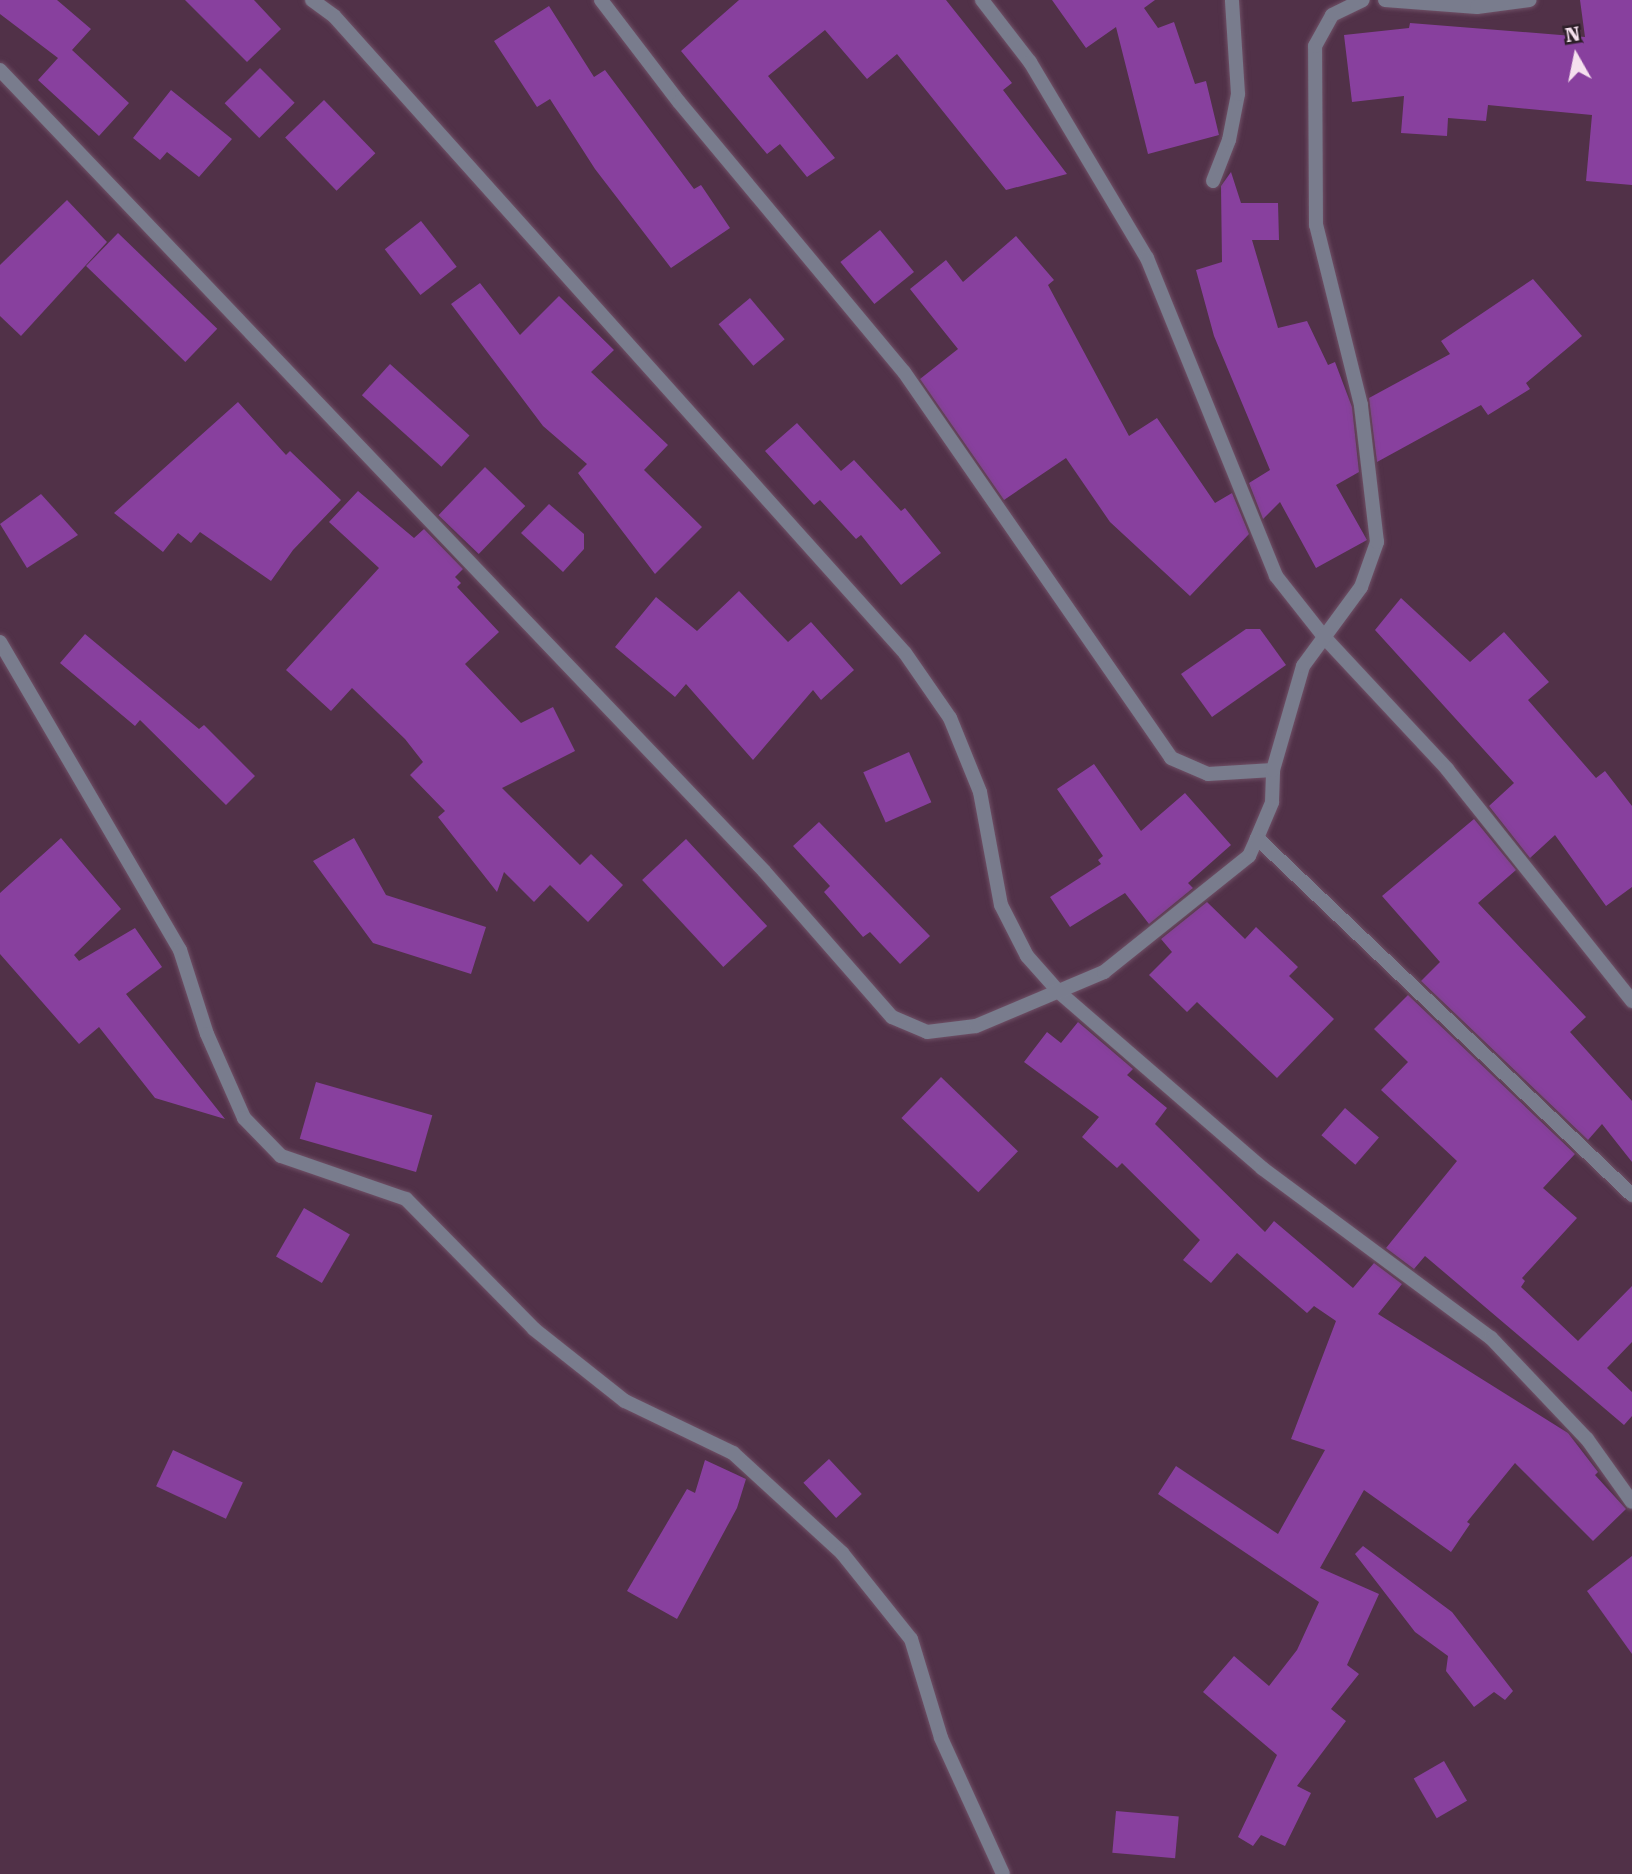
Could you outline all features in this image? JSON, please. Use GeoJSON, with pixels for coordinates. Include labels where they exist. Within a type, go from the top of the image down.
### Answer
{"type":"FeatureCollection","features":[{"type":"Feature","properties":{"kind":"street"},"geometry":{"type":"LineString","coordinates":[[312,0],[334,16],[905,653],[950,718],[980,792],[1001,905],[1027,956],[1059,992],[1262,1168],[1491,1338],[1587,1439],[1632,1502]]}},
{"type":"Feature","properties":{"kind":"street"},"geometry":{"type":"LineString","coordinates":[[601,0],[678,102],[904,372],[1171,758],[1208,774],[1273,770]]}},
{"type":"Feature","properties":{"kind":"street"},"geometry":{"type":"LineString","coordinates":[[982,0],[1030,62],[1147,258],[1276,576],[1325,638],[1447,769],[1632,1001]]}},
{"type":"Feature","properties":{"kind":"street"},"geometry":{"type":"LineString","coordinates":[[1213,181],[1229,140],[1238,94],[1232,0]]}},
{"type":"Feature","properties":{"kind":"street"},"geometry":{"type":"LineString","coordinates":[[0,70],[764,871],[892,1017],[927,1032],[976,1026],[1104,972],[1249,856],[1272,803],[1273,770],[1303,666],[1361,587],[1377,542],[1361,405],[1316,225],[1315,46],[1332,15],[1363,0]]}},
{"type":"Feature","properties":{"kind":"street"},"geometry":{"type":"LineString","coordinates":[[1385,0],[1478,7],[1530,0]]}},
{"type":"Feature","properties":{"kind":"street"},"geometry":{"type":"LineString","coordinates":[[0,642],[180,950],[207,1034],[244,1118],[281,1156],[406,1199],[534,1329],[625,1401],[733,1453],[842,1553],[911,1639],[941,1738],[1003,1874]]}},
{"type":"Feature","properties":{"kind":"street"},"geometry":{"type":"LineString","coordinates":[[1257,838],[1632,1195]]}},
{"type":"Feature","properties":{"kind":"building"},"geometry":{"type":"Polygon","coordinates":[[[0,0],[57,0],[91,29],[72,50],[129,103],[99,136],[38,80],[58,58],[0,14],[0,0]]]}},
{"type":"Feature","properties":{"kind":"building"},"geometry":{"type":"Polygon","coordinates":[[[185,0],[254,0],[281,29],[247,62],[185,0]]]}},
{"type":"Feature","properties":{"kind":"building"},"geometry":{"type":"Polygon","coordinates":[[[739,0],[946,0],[1012,83],[1003,90],[1067,174],[1006,190],[897,54],[867,79],[825,30],[768,76],[835,158],[807,177],[780,144],[767,154],[681,51],[739,0]]]}},
{"type":"Feature","properties":{"kind":"building"},"geometry":{"type":"Polygon","coordinates":[[[1052,0],[1155,0],[1144,8],[1158,28],[1174,22],[1195,84],[1206,81],[1219,135],[1148,154],[1116,27],[1086,48],[1052,0]]]}},
{"type":"Feature","properties":{"kind":"building"},"geometry":{"type":"Polygon","coordinates":[[[1580,0],[1632,0],[1632,185],[1586,181],[1592,115],[1488,105],[1486,121],[1448,118],[1447,136],[1401,133],[1404,96],[1352,102],[1344,35],[1409,28],[1410,23],[1585,37],[1580,0]]]}},
{"type":"Feature","properties":{"kind":"building"},"geometry":{"type":"Polygon","coordinates":[[[549,6],[594,77],[605,70],[694,189],[701,185],[730,228],[671,268],[595,169],[550,99],[537,107],[494,41],[549,6]]]}},
{"type":"Feature","properties":{"kind":"building"},"geometry":{"type":"Polygon","coordinates":[[[260,68],[295,103],[259,138],[225,103],[260,68]]]}},
{"type":"Feature","properties":{"kind":"building"},"geometry":{"type":"Polygon","coordinates":[[[171,90],[232,139],[199,177],[167,152],[160,160],[133,138],[171,90]]]}},
{"type":"Feature","properties":{"kind":"building"},"geometry":{"type":"Polygon","coordinates":[[[324,100],[375,153],[337,191],[285,138],[324,100]]]}},
{"type":"Feature","properties":{"kind":"building"},"geometry":{"type":"Polygon","coordinates":[[[1231,172],[1241,203],[1278,203],[1279,240],[1252,240],[1278,328],[1307,321],[1328,365],[1335,362],[1352,407],[1359,472],[1336,485],[1367,540],[1316,568],[1280,502],[1263,519],[1249,483],[1270,470],[1214,336],[1196,270],[1222,262],[1221,186],[1231,172]]]}},
{"type":"Feature","properties":{"kind":"building"},"geometry":{"type":"Polygon","coordinates":[[[67,200],[107,242],[21,336],[0,316],[0,265],[67,200]]]}},
{"type":"Feature","properties":{"kind":"building"},"geometry":{"type":"Polygon","coordinates":[[[421,221],[457,267],[420,295],[385,249],[421,221]]]}},
{"type":"Feature","properties":{"kind":"building"},"geometry":{"type":"Polygon","coordinates":[[[880,230],[914,272],[874,304],[840,262],[880,230]]]}},
{"type":"Feature","properties":{"kind":"building"},"geometry":{"type":"Polygon","coordinates":[[[118,233],[217,329],[185,362],[86,266],[118,233]]]}},
{"type":"Feature","properties":{"kind":"building"},"geometry":{"type":"Polygon","coordinates":[[[1016,236],[1054,280],[1048,285],[1129,436],[1157,418],[1215,503],[1232,493],[1249,534],[1190,596],[1110,522],[1066,458],[1004,500],[920,379],[958,349],[910,289],[946,260],[963,282],[1016,236]]]}},
{"type":"Feature","properties":{"kind":"building"},"geometry":{"type":"Polygon","coordinates":[[[1533,279],[1582,336],[1526,383],[1530,389],[1488,415],[1481,405],[1377,462],[1369,398],[1450,354],[1441,341],[1533,279]]]}},
{"type":"Feature","properties":{"kind":"building"},"geometry":{"type":"Polygon","coordinates":[[[480,283],[520,335],[559,296],[614,350],[591,372],[668,445],[644,470],[702,527],[655,574],[578,473],[587,464],[543,426],[451,304],[480,283]]]}},
{"type":"Feature","properties":{"kind":"building"},"geometry":{"type":"Polygon","coordinates":[[[750,298],[785,339],[753,366],[719,324],[750,298]]]}},
{"type":"Feature","properties":{"kind":"building"},"geometry":{"type":"Polygon","coordinates":[[[390,364],[470,436],[441,467],[362,395],[390,364]]]}},
{"type":"Feature","properties":{"kind":"building"},"geometry":{"type":"Polygon","coordinates":[[[238,402],[286,455],[290,451],[341,500],[293,550],[271,581],[200,532],[191,543],[178,533],[163,552],[114,513],[238,402]]]}},
{"type":"Feature","properties":{"kind":"building"},"geometry":{"type":"Polygon","coordinates":[[[797,423],[841,471],[854,460],[901,511],[905,508],[941,553],[901,585],[861,535],[856,539],[820,500],[814,505],[765,451],[797,423]]]}},
{"type":"Feature","properties":{"kind":"building"},"geometry":{"type":"Polygon","coordinates":[[[485,467],[525,506],[479,554],[438,515],[485,467]]]}},
{"type":"Feature","properties":{"kind":"building"},"geometry":{"type":"Polygon","coordinates":[[[358,491],[414,538],[424,529],[463,569],[455,577],[461,583],[457,587],[499,632],[465,664],[521,723],[553,707],[575,751],[502,788],[580,865],[591,854],[623,885],[588,922],[550,885],[534,902],[504,872],[497,892],[438,817],[445,811],[410,775],[423,762],[405,739],[352,688],[331,711],[286,670],[379,568],[329,522],[358,491]]]}},
{"type":"Feature","properties":{"kind":"building"},"geometry":{"type":"Polygon","coordinates":[[[41,494],[78,535],[27,568],[0,524],[41,494]]]}},
{"type":"Feature","properties":{"kind":"building"},"geometry":{"type":"Polygon","coordinates":[[[549,504],[584,534],[584,549],[563,572],[521,533],[549,504]]]}},
{"type":"Feature","properties":{"kind":"building"},"geometry":{"type":"Polygon","coordinates":[[[739,591],[788,642],[811,622],[854,670],[821,700],[813,690],[753,760],[686,684],[675,697],[615,647],[656,597],[697,631],[739,591]]]}},
{"type":"Feature","properties":{"kind":"building"},"geometry":{"type":"Polygon","coordinates":[[[1401,598],[1470,662],[1504,632],[1549,682],[1528,700],[1596,778],[1605,771],[1632,806],[1632,887],[1606,906],[1555,835],[1530,858],[1489,806],[1514,783],[1375,630],[1401,598]]]}},
{"type":"Feature","properties":{"kind":"building"},"geometry":{"type":"Polygon","coordinates":[[[1246,629],[1260,629],[1286,665],[1212,717],[1181,674],[1246,629]]]}},
{"type":"Feature","properties":{"kind":"building"},"geometry":{"type":"Polygon","coordinates":[[[85,634],[199,729],[204,725],[255,776],[226,805],[140,720],[135,726],[60,663],[85,634]]]}},
{"type":"Feature","properties":{"kind":"building"},"geometry":{"type":"Polygon","coordinates":[[[909,752],[931,802],[886,823],[863,772],[909,752]]]}},
{"type":"Feature","properties":{"kind":"building"},"geometry":{"type":"Polygon","coordinates":[[[1094,764],[1141,831],[1185,793],[1231,845],[1188,883],[1193,888],[1149,924],[1125,893],[1070,927],[1050,897],[1101,864],[1098,860],[1103,856],[1057,789],[1094,764]]]}},
{"type":"Feature","properties":{"kind":"building"},"geometry":{"type":"Polygon","coordinates":[[[1474,819],[1516,870],[1478,903],[1586,1017],[1570,1032],[1632,1101],[1632,1162],[1602,1124],[1588,1140],[1421,981],[1440,962],[1382,896],[1474,819]]]}},
{"type":"Feature","properties":{"kind":"building"},"geometry":{"type":"Polygon","coordinates":[[[819,822],[930,936],[900,964],[870,932],[863,937],[824,892],[830,886],[793,846],[819,822]]]}},
{"type":"Feature","properties":{"kind":"building"},"geometry":{"type":"Polygon","coordinates":[[[61,838],[121,909],[74,955],[79,961],[135,928],[162,967],[126,994],[225,1119],[155,1098],[99,1027],[79,1044],[0,954],[0,893],[61,838]]]}},
{"type":"Feature","properties":{"kind":"building"},"geometry":{"type":"Polygon","coordinates":[[[354,838],[386,895],[486,927],[471,974],[373,943],[313,861],[354,838]]]}},
{"type":"Feature","properties":{"kind":"building"},"geometry":{"type":"Polygon","coordinates":[[[686,839],[767,926],[723,967],[642,880],[686,839]]]}},
{"type":"Feature","properties":{"kind":"building"},"geometry":{"type":"Polygon","coordinates":[[[1207,902],[1245,939],[1256,927],[1298,967],[1289,976],[1334,1019],[1277,1078],[1197,1002],[1187,1012],[1149,975],[1172,952],[1161,939],[1207,902]]]}},
{"type":"Feature","properties":{"kind":"building"},"geometry":{"type":"Polygon","coordinates":[[[1408,995],[1575,1154],[1543,1188],[1577,1218],[1522,1278],[1525,1281],[1521,1287],[1578,1341],[1632,1286],[1632,1342],[1607,1368],[1632,1392],[1632,1416],[1624,1425],[1425,1256],[1414,1269],[1386,1248],[1457,1161],[1381,1090],[1408,1062],[1374,1029],[1408,995]]]}},
{"type":"Feature","properties":{"kind":"building"},"geometry":{"type":"Polygon","coordinates":[[[1078,1022],[1133,1069],[1127,1075],[1167,1108],[1155,1124],[1265,1232],[1274,1221],[1353,1288],[1374,1263],[1402,1284],[1378,1314],[1568,1433],[1598,1472],[1595,1475],[1626,1509],[1593,1541],[1515,1463],[1467,1522],[1470,1524],[1451,1552],[1364,1490],[1320,1568],[1379,1594],[1347,1665],[1359,1674],[1331,1709],[1346,1721],[1297,1786],[1311,1793],[1285,1846],[1261,1835],[1253,1846],[1238,1837],[1277,1755],[1203,1692],[1234,1656],[1269,1686],[1297,1650],[1319,1602],[1158,1494],[1176,1466],[1278,1534],[1325,1450],[1291,1439],[1336,1321],[1314,1306],[1307,1313],[1237,1253],[1211,1283],[1183,1260],[1200,1240],[1122,1163],[1117,1168],[1082,1137],[1099,1117],[1024,1062],[1047,1032],[1061,1043],[1078,1022]]]}},
{"type":"Feature","properties":{"kind":"building"},"geometry":{"type":"Polygon","coordinates":[[[941,1077],[1018,1151],[978,1192],[901,1118],[941,1077]]]}},
{"type":"Feature","properties":{"kind":"building"},"geometry":{"type":"Polygon","coordinates":[[[316,1082],[432,1115],[416,1172],[300,1139],[316,1082]]]}},
{"type":"Feature","properties":{"kind":"building"},"geometry":{"type":"Polygon","coordinates":[[[1345,1108],[1379,1138],[1355,1165],[1321,1135],[1345,1108]]]}},
{"type":"Feature","properties":{"kind":"building"},"geometry":{"type":"Polygon","coordinates":[[[304,1208],[350,1234],[322,1283],[276,1256],[304,1208]]]}},
{"type":"Feature","properties":{"kind":"building"},"geometry":{"type":"Polygon","coordinates":[[[173,1450],[243,1483],[226,1519],[156,1486],[173,1450]]]}},
{"type":"Feature","properties":{"kind":"building"},"geometry":{"type":"Polygon","coordinates":[[[829,1459],[862,1494],[836,1518],[803,1483],[829,1459]]]}},
{"type":"Feature","properties":{"kind":"building"},"geometry":{"type":"Polygon","coordinates":[[[705,1460],[746,1479],[737,1508],[677,1619],[627,1591],[687,1489],[695,1493],[705,1460]]]}},
{"type":"Feature","properties":{"kind":"building"},"geometry":{"type":"Polygon","coordinates":[[[1363,1546],[1452,1612],[1513,1691],[1505,1700],[1494,1692],[1474,1707],[1446,1671],[1448,1656],[1415,1632],[1355,1554],[1363,1546]]]}},
{"type":"Feature","properties":{"kind":"building"},"geometry":{"type":"Polygon","coordinates":[[[1632,1556],[1632,1654],[1587,1591],[1632,1556]]]}},
{"type":"Feature","properties":{"kind":"building"},"geometry":{"type":"Polygon","coordinates":[[[1444,1761],[1467,1801],[1437,1818],[1414,1779],[1444,1761]]]}},
{"type":"Feature","properties":{"kind":"building"},"geometry":{"type":"Polygon","coordinates":[[[1116,1811],[1179,1816],[1175,1858],[1112,1853],[1116,1811]]]}}]}
